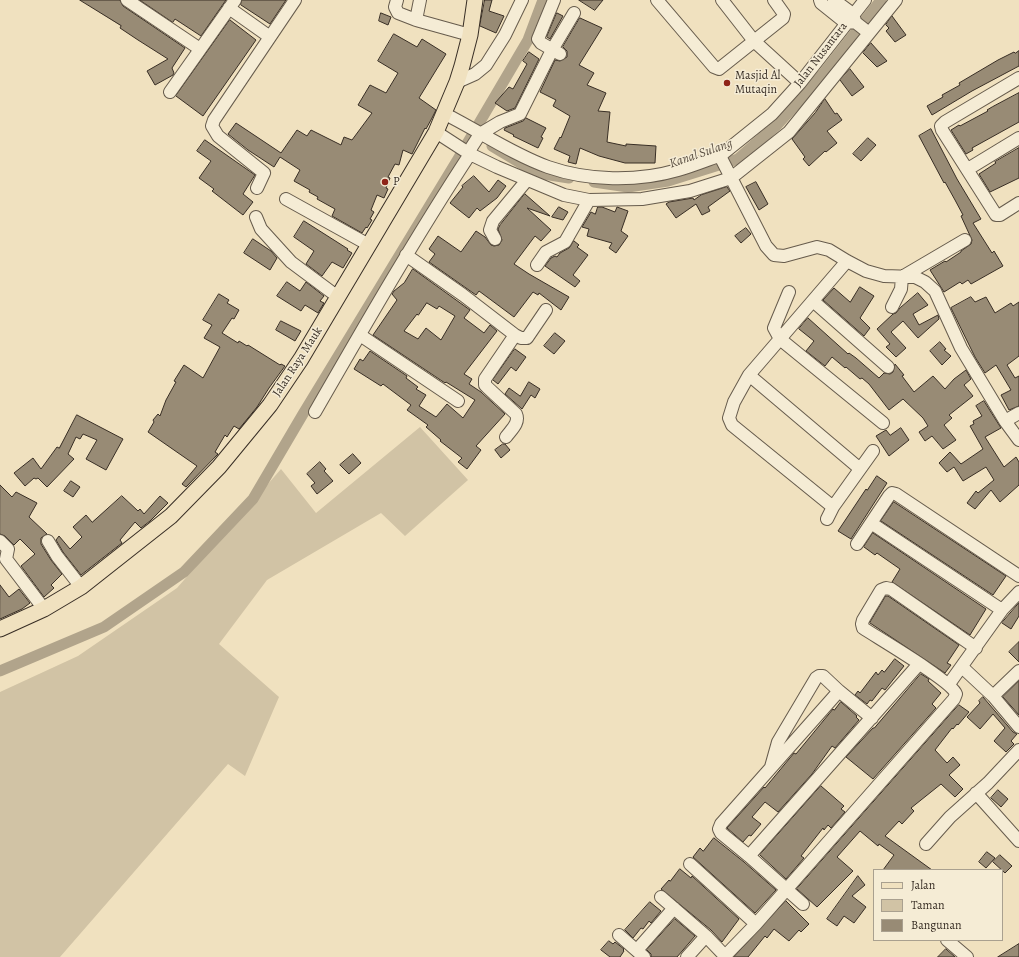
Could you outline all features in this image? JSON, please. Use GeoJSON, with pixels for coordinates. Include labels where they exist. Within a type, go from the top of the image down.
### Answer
{"type":"FeatureCollection","features":[{"type":"Feature","properties":{"kind":"main road","name":"Jalan Raya Mauk"},"geometry":{"type":"LineString","coordinates":[[0,629],[44,609],[81,587],[171,516],[219,467],[270,405],[301,359],[369,245],[450,117],[457,82],[470,35],[475,0]]}},
{"type":"Feature","properties":{"kind":"street"},"geometry":{"type":"LineString","coordinates":[[127,0],[200,49]]}},
{"type":"Feature","properties":{"kind":"street"},"geometry":{"type":"LineString","coordinates":[[257,188],[264,173],[218,136],[212,126],[214,120],[295,0]]}},
{"type":"Feature","properties":{"kind":"street"},"geometry":{"type":"LineString","coordinates":[[397,0],[395,7],[398,14],[470,35]]}},
{"type":"Feature","properties":{"kind":"street"},"geometry":{"type":"LineString","coordinates":[[416,20],[420,0]]}},
{"type":"Feature","properties":{"kind":"street"},"geometry":{"type":"LineString","coordinates":[[457,82],[475,74],[486,65],[505,35],[522,0]]}},
{"type":"Feature","properties":{"kind":"street"},"geometry":{"type":"LineString","coordinates":[[554,0],[538,39],[541,43],[556,52]]}},
{"type":"Feature","properties":{"kind":"street"},"geometry":{"type":"LineString","coordinates":[[657,0],[716,68],[720,68],[784,17],[784,14],[774,0]]}},
{"type":"Feature","properties":{"kind":"street"},"geometry":{"type":"LineString","coordinates":[[722,0],[754,41],[800,83]]}},
{"type":"Feature","properties":{"kind":"street"},"geometry":{"type":"LineString","coordinates":[[820,0],[821,3],[857,24]]}},
{"type":"Feature","properties":{"kind":"street"},"geometry":{"type":"LineString","coordinates":[[834,0],[857,24]]}},
{"type":"Feature","properties":{"kind":"street","name":"Jalan Nusantara"},"geometry":{"type":"LineString","coordinates":[[450,117],[478,134],[548,167],[590,177],[633,179],[677,171],[721,157],[772,114],[857,24],[865,0]]}},
{"type":"Feature","properties":{"kind":"street"},"geometry":{"type":"LineString","coordinates":[[440,134],[469,151],[527,180],[564,195],[589,200],[642,199],[690,191],[730,176],[788,132],[857,24],[896,0]]}},
{"type":"Feature","properties":{"kind":"street"},"geometry":{"type":"LineString","coordinates":[[170,92],[232,4],[270,37]]}},
{"type":"Feature","properties":{"kind":"street"},"geometry":{"type":"LineString","coordinates":[[315,412],[478,134],[500,122],[520,114],[556,52],[574,13]]}},
{"type":"Feature","properties":{"kind":"street"},"geometry":{"type":"LineString","coordinates":[[1019,78],[945,122],[941,126],[942,130],[996,215],[1000,215],[1019,203]]}},
{"type":"Feature","properties":{"kind":"street"},"geometry":{"type":"LineString","coordinates":[[968,169],[1019,138]]}},
{"type":"Feature","properties":{"kind":"street"},"geometry":{"type":"LineString","coordinates":[[721,157],[766,246],[774,256],[784,256],[818,247],[829,250],[866,270],[884,276],[915,277],[925,282],[935,291],[961,348],[1005,421],[1019,440]]}},
{"type":"Feature","properties":{"kind":"street"},"geometry":{"type":"LineString","coordinates":[[495,239],[490,230],[493,221],[527,180]]}},
{"type":"Feature","properties":{"kind":"street"},"geometry":{"type":"LineString","coordinates":[[286,199],[369,245]]}},
{"type":"Feature","properties":{"kind":"street"},"geometry":{"type":"LineString","coordinates":[[537,266],[546,252],[565,242],[589,200]]}},
{"type":"Feature","properties":{"kind":"street"},"geometry":{"type":"LineString","coordinates":[[256,217],[261,229],[291,262],[338,297]]}},
{"type":"Feature","properties":{"kind":"street"},"geometry":{"type":"LineString","coordinates":[[902,277],[965,240]]}},
{"type":"Feature","properties":{"kind":"street"},"geometry":{"type":"LineString","coordinates":[[406,255],[515,335],[522,338],[527,338],[546,310]]}},
{"type":"Feature","properties":{"kind":"street"},"geometry":{"type":"LineString","coordinates":[[833,507],[732,425],[729,418],[734,402],[749,375],[847,261]]}},
{"type":"Feature","properties":{"kind":"street"},"geometry":{"type":"LineString","coordinates":[[892,307],[901,289],[902,277]]}},
{"type":"Feature","properties":{"kind":"street"},"geometry":{"type":"LineString","coordinates":[[789,292],[774,328],[780,339],[883,423]]}},
{"type":"Feature","properties":{"kind":"street"},"geometry":{"type":"LineString","coordinates":[[813,302],[888,367]]}},
{"type":"Feature","properties":{"kind":"street"},"geometry":{"type":"LineString","coordinates":[[360,335],[458,401]]}},
{"type":"Feature","properties":{"kind":"street"},"geometry":{"type":"LineString","coordinates":[[506,437],[517,422],[518,417],[487,387],[485,379],[515,335]]}},
{"type":"Feature","properties":{"kind":"street"},"geometry":{"type":"LineString","coordinates":[[749,375],[859,468]]}},
{"type":"Feature","properties":{"kind":"street"},"geometry":{"type":"LineString","coordinates":[[1005,421],[1019,413]]}},
{"type":"Feature","properties":{"kind":"street"},"geometry":{"type":"LineString","coordinates":[[826,519],[859,468],[873,450]]}},
{"type":"Feature","properties":{"kind":"street"},"geometry":{"type":"LineString","coordinates":[[857,544],[892,493],[896,494],[1019,576]]}},
{"type":"Feature","properties":{"kind":"street"},"geometry":{"type":"LineString","coordinates":[[871,523],[1002,610]]}},
{"type":"Feature","properties":{"kind":"street"},"geometry":{"type":"LineString","coordinates":[[0,541],[8,549],[6,559],[44,609]]}},
{"type":"Feature","properties":{"kind":"street"},"geometry":{"type":"LineString","coordinates":[[48,541],[81,587]]}},
{"type":"Feature","properties":{"kind":"street"},"geometry":{"type":"LineString","coordinates":[[661,897],[706,936],[726,956],[756,924],[954,699],[956,694],[955,690],[949,684],[863,628],[863,620],[882,590],[886,588],[891,589],[976,648]]}},
{"type":"Feature","properties":{"kind":"street"},"geometry":{"type":"LineString","coordinates":[[949,684],[1002,610],[1019,592]]}},
{"type":"Feature","properties":{"kind":"street"},"geometry":{"type":"LineString","coordinates":[[749,856],[919,664]]}},
{"type":"Feature","properties":{"kind":"street"},"geometry":{"type":"LineString","coordinates":[[962,667],[993,696],[1019,727]]}},
{"type":"Feature","properties":{"kind":"street"},"geometry":{"type":"LineString","coordinates":[[993,696],[1019,671]]}},
{"type":"Feature","properties":{"kind":"street"},"geometry":{"type":"LineString","coordinates":[[770,770],[778,742],[816,678],[819,676],[823,676],[872,718]]}},
{"type":"Feature","properties":{"kind":"street"},"geometry":{"type":"LineString","coordinates":[[803,904],[721,833],[719,829],[721,824],[839,691]]}},
{"type":"Feature","properties":{"kind":"street"},"geometry":{"type":"LineString","coordinates":[[926,844],[950,816],[988,783],[1019,750]]}},
{"type":"Feature","properties":{"kind":"street"},"geometry":{"type":"LineString","coordinates":[[976,793],[1019,841]]}},
{"type":"Feature","properties":{"kind":"street"},"geometry":{"type":"LineString","coordinates":[[690,864],[756,924]]}},
{"type":"Feature","properties":{"kind":"street"},"geometry":{"type":"LineString","coordinates":[[619,935],[640,954],[674,908]]}},
{"type":"Feature","properties":{"kind":"street"},"geometry":{"type":"LineString","coordinates":[[687,957],[706,936]]}},
{"type":"Feature","properties":{"kind":"street"},"geometry":{"type":"LineString","coordinates":[[948,941],[967,957]]}},
{"type":"Feature","properties":{"kind":"green space"},"geometry":{"type":"Polygon","coordinates":[[[420,427],[468,480],[405,536],[381,513],[267,580],[219,644],[279,697],[245,776],[228,764],[60,957],[0,957],[0,692],[78,656],[177,588],[281,469],[316,513],[420,427]]]}},
{"type":"Feature","properties":{"kind":"building"},"geometry":{"type":"Polygon","coordinates":[[[80,0],[120,0],[123,6],[185,48],[172,68],[174,73],[173,75],[155,85],[147,71],[168,59],[120,28],[121,26],[80,0]]]}},
{"type":"Feature","properties":{"kind":"building"},"geometry":{"type":"Polygon","coordinates":[[[140,0],[226,0],[201,36],[175,19],[173,22],[140,0]]]}},
{"type":"Feature","properties":{"kind":"building"},"geometry":{"type":"Polygon","coordinates":[[[242,0],[286,0],[270,24],[241,5],[242,0]]]}},
{"type":"Feature","properties":{"kind":"building"},"geometry":{"type":"Polygon","coordinates":[[[485,0],[492,0],[489,11],[504,16],[496,33],[480,26],[485,0]]]}},
{"type":"Feature","properties":{"kind":"building"},"geometry":{"type":"Polygon","coordinates":[[[579,0],[603,0],[595,10],[579,0]]]}},
{"type":"Feature","properties":{"kind":"building"},"geometry":{"type":"Polygon","coordinates":[[[381,13],[391,17],[388,25],[379,21],[381,13]]]}},
{"type":"Feature","properties":{"kind":"building"},"geometry":{"type":"Polygon","coordinates":[[[557,13],[563,16],[550,39],[547,37],[557,13]]]}},
{"type":"Feature","properties":{"kind":"building"},"geometry":{"type":"Polygon","coordinates":[[[892,16],[906,35],[895,42],[886,31],[889,28],[886,25],[892,16]]]}},
{"type":"Feature","properties":{"kind":"building"},"geometry":{"type":"Polygon","coordinates":[[[580,18],[602,28],[579,65],[594,73],[587,85],[606,93],[598,111],[610,112],[607,142],[626,146],[626,144],[656,146],[655,163],[625,163],[599,156],[580,148],[576,164],[568,162],[570,156],[554,149],[560,137],[561,138],[570,116],[553,106],[556,100],[540,92],[555,60],[560,61],[567,57],[567,51],[563,47],[580,18]]]}},
{"type":"Feature","properties":{"kind":"building"},"geometry":{"type":"Polygon","coordinates":[[[230,20],[256,40],[203,116],[176,96],[230,20]]]}},
{"type":"Feature","properties":{"kind":"building"},"geometry":{"type":"Polygon","coordinates":[[[394,34],[417,47],[422,39],[446,54],[419,98],[436,110],[412,154],[403,150],[399,165],[395,164],[388,177],[390,178],[386,188],[388,189],[384,198],[377,195],[371,210],[374,212],[370,219],[372,220],[362,233],[332,216],[335,209],[317,199],[318,197],[309,192],[310,190],[294,181],[300,170],[280,157],[274,167],[248,150],[228,134],[236,123],[281,153],[297,130],[307,136],[311,130],[341,145],[344,137],[352,140],[372,113],[358,105],[370,85],[386,93],[398,73],[378,61],[394,34]]]}},
{"type":"Feature","properties":{"kind":"building"},"geometry":{"type":"Polygon","coordinates":[[[871,43],[887,61],[877,67],[863,53],[871,43]]]}},
{"type":"Feature","properties":{"kind":"building"},"geometry":{"type":"Polygon","coordinates":[[[1019,51],[1019,66],[972,91],[932,115],[927,106],[943,97],[942,95],[960,85],[959,83],[998,60],[1019,51]]]}},
{"type":"Feature","properties":{"kind":"building"},"geometry":{"type":"Polygon","coordinates":[[[529,52],[539,59],[515,108],[507,111],[495,103],[509,87],[513,89],[527,64],[523,61],[529,52]]]}},
{"type":"Feature","properties":{"kind":"building"},"geometry":{"type":"Polygon","coordinates":[[[850,69],[864,87],[852,96],[840,80],[850,69]]]}},
{"type":"Feature","properties":{"kind":"building"},"geometry":{"type":"Polygon","coordinates":[[[1019,93],[1019,122],[972,148],[973,150],[966,154],[951,130],[1019,93]]]}},
{"type":"Feature","properties":{"kind":"building"},"geometry":{"type":"Polygon","coordinates":[[[825,99],[835,114],[837,113],[842,120],[827,131],[837,143],[826,152],[825,151],[809,166],[803,159],[805,157],[792,139],[825,99]]]}},
{"type":"Feature","properties":{"kind":"building"},"geometry":{"type":"Polygon","coordinates":[[[526,118],[546,128],[541,137],[543,138],[538,148],[504,130],[505,128],[523,121],[526,118]]]}},
{"type":"Feature","properties":{"kind":"building"},"geometry":{"type":"Polygon","coordinates":[[[931,129],[957,179],[981,219],[973,223],[992,253],[994,251],[1003,266],[971,284],[968,280],[962,284],[960,282],[944,292],[930,270],[961,252],[971,244],[972,240],[961,216],[963,215],[919,136],[931,129]]]}},
{"type":"Feature","properties":{"kind":"building"},"geometry":{"type":"Polygon","coordinates":[[[868,138],[876,145],[861,161],[853,154],[868,138]]]}},
{"type":"Feature","properties":{"kind":"building"},"geometry":{"type":"Polygon","coordinates":[[[205,140],[255,175],[243,194],[253,202],[243,215],[212,191],[214,189],[199,178],[211,161],[197,151],[205,140]]]}},
{"type":"Feature","properties":{"kind":"building"},"geometry":{"type":"Polygon","coordinates":[[[1019,148],[1019,178],[990,192],[979,174],[996,163],[995,162],[1019,148]]]}},
{"type":"Feature","properties":{"kind":"building"},"geometry":{"type":"Polygon","coordinates":[[[474,176],[489,192],[498,180],[506,186],[497,198],[480,211],[477,208],[469,218],[450,203],[463,187],[462,186],[474,176]]]}},
{"type":"Feature","properties":{"kind":"building"},"geometry":{"type":"Polygon","coordinates":[[[756,182],[768,204],[759,210],[746,187],[756,182]]]}},
{"type":"Feature","properties":{"kind":"building"},"geometry":{"type":"Polygon","coordinates":[[[727,187],[730,191],[708,207],[710,211],[702,215],[696,204],[676,218],[666,204],[669,202],[693,198],[694,200],[701,195],[727,187]]]}},
{"type":"Feature","properties":{"kind":"building"},"geometry":{"type":"Polygon","coordinates":[[[525,194],[550,216],[527,208],[551,230],[541,241],[535,236],[514,264],[569,297],[561,310],[539,293],[538,295],[533,292],[514,317],[479,291],[476,295],[429,262],[435,254],[429,249],[438,236],[461,252],[476,231],[485,237],[491,245],[499,245],[502,240],[498,229],[500,225],[525,194]]]}},
{"type":"Feature","properties":{"kind":"building"},"geometry":{"type":"Polygon","coordinates":[[[559,207],[568,212],[563,220],[552,217],[559,207]]]}},
{"type":"Feature","properties":{"kind":"building"},"geometry":{"type":"Polygon","coordinates":[[[598,207],[615,212],[617,207],[628,211],[621,231],[628,236],[616,253],[609,248],[612,243],[587,236],[589,229],[582,227],[591,212],[595,214],[598,207]]]}},
{"type":"Feature","properties":{"kind":"building"},"geometry":{"type":"Polygon","coordinates":[[[304,221],[352,253],[343,268],[332,262],[322,276],[306,264],[314,251],[294,237],[304,221]]]}},
{"type":"Feature","properties":{"kind":"building"},"geometry":{"type":"Polygon","coordinates":[[[746,228],[751,234],[741,243],[735,236],[746,228]]]}},
{"type":"Feature","properties":{"kind":"building"},"geometry":{"type":"Polygon","coordinates":[[[253,239],[271,251],[277,258],[270,270],[244,253],[253,239]]]}},
{"type":"Feature","properties":{"kind":"building"},"geometry":{"type":"Polygon","coordinates":[[[574,241],[579,245],[577,247],[588,255],[573,275],[580,281],[575,287],[545,266],[551,258],[555,256],[557,257],[560,253],[569,248],[574,241]]]}},
{"type":"Feature","properties":{"kind":"building"},"geometry":{"type":"Polygon","coordinates":[[[413,269],[470,310],[464,318],[484,333],[490,325],[497,331],[464,374],[472,379],[469,384],[481,392],[505,414],[476,446],[481,450],[467,469],[458,462],[462,458],[440,441],[441,440],[426,427],[428,425],[407,410],[411,405],[383,384],[381,386],[354,369],[360,359],[363,361],[370,351],[407,376],[406,378],[418,387],[416,389],[426,395],[419,406],[436,417],[447,404],[463,418],[475,400],[446,382],[445,383],[373,335],[397,300],[392,294],[404,283],[413,269]],[[427,303],[404,331],[418,339],[426,328],[441,340],[455,316],[439,306],[437,309],[427,303]]]}},
{"type":"Feature","properties":{"kind":"building"},"geometry":{"type":"Polygon","coordinates":[[[287,282],[300,291],[306,282],[324,296],[320,301],[324,303],[318,313],[305,305],[301,311],[277,296],[287,282]]]}},
{"type":"Feature","properties":{"kind":"building"},"geometry":{"type":"Polygon","coordinates":[[[860,287],[874,296],[860,318],[870,328],[864,336],[823,300],[834,288],[850,302],[860,287]]]}},
{"type":"Feature","properties":{"kind":"building"},"geometry":{"type":"Polygon","coordinates":[[[918,293],[928,305],[913,314],[919,325],[938,315],[939,319],[918,338],[903,321],[891,332],[906,348],[896,357],[886,347],[890,344],[877,329],[918,293]]]}},
{"type":"Feature","properties":{"kind":"building"},"geometry":{"type":"Polygon","coordinates":[[[219,294],[229,300],[227,303],[239,310],[234,319],[232,318],[222,333],[238,343],[239,341],[247,346],[248,345],[280,365],[285,366],[257,407],[239,429],[234,426],[227,437],[225,435],[215,452],[218,454],[186,487],[182,484],[197,466],[148,432],[154,422],[153,420],[158,414],[160,416],[166,400],[176,382],[174,381],[184,365],[203,378],[220,347],[204,338],[212,325],[203,320],[219,294]]]}},
{"type":"Feature","properties":{"kind":"building"},"geometry":{"type":"Polygon","coordinates":[[[971,297],[975,302],[986,297],[995,313],[1011,303],[1013,306],[1019,302],[1019,356],[1007,365],[1015,378],[1019,376],[1019,406],[1009,410],[1001,395],[1011,390],[996,365],[985,373],[975,357],[951,308],[971,297]]]}},
{"type":"Feature","properties":{"kind":"building"},"geometry":{"type":"Polygon","coordinates":[[[808,318],[848,354],[849,353],[856,358],[879,378],[884,373],[890,374],[893,372],[895,364],[904,375],[902,376],[914,392],[933,376],[945,389],[954,379],[966,370],[971,379],[964,385],[973,396],[949,415],[952,418],[944,425],[956,440],[943,449],[932,436],[925,441],[919,432],[928,426],[923,418],[903,399],[889,410],[869,384],[862,378],[860,379],[832,357],[825,366],[806,351],[814,341],[799,329],[808,318]]]}},
{"type":"Feature","properties":{"kind":"building"},"geometry":{"type":"Polygon","coordinates":[[[281,321],[301,331],[295,341],[276,330],[281,321]]]}},
{"type":"Feature","properties":{"kind":"building"},"geometry":{"type":"Polygon","coordinates":[[[555,333],[565,341],[554,354],[544,346],[555,333]]]}},
{"type":"Feature","properties":{"kind":"building"},"geometry":{"type":"Polygon","coordinates":[[[940,342],[946,349],[944,350],[951,356],[942,365],[930,351],[940,342]]]}},
{"type":"Feature","properties":{"kind":"building"},"geometry":{"type":"Polygon","coordinates":[[[515,349],[526,357],[516,371],[511,367],[498,384],[493,380],[515,349]]]}},
{"type":"Feature","properties":{"kind":"building"},"geometry":{"type":"Polygon","coordinates":[[[529,382],[540,389],[535,398],[531,395],[522,409],[505,394],[509,388],[520,396],[529,382]]]}},
{"type":"Feature","properties":{"kind":"building"},"geometry":{"type":"Polygon","coordinates":[[[984,401],[1001,428],[985,437],[1004,467],[1016,457],[1019,462],[1019,485],[1000,502],[991,490],[975,509],[967,503],[976,491],[978,493],[994,480],[986,467],[963,481],[954,467],[947,472],[939,463],[950,452],[961,464],[983,449],[970,426],[974,424],[973,421],[982,416],[976,406],[984,401]]]}},
{"type":"Feature","properties":{"kind":"building"},"geometry":{"type":"Polygon","coordinates":[[[77,415],[123,439],[106,470],[86,459],[97,440],[83,434],[80,439],[76,437],[68,454],[74,459],[47,487],[38,478],[34,478],[25,486],[14,473],[33,458],[41,469],[57,447],[59,448],[77,415]]]}},
{"type":"Feature","properties":{"kind":"building"},"geometry":{"type":"Polygon","coordinates":[[[901,428],[909,440],[889,456],[876,436],[886,430],[890,435],[901,428]]]}},
{"type":"Feature","properties":{"kind":"building"},"geometry":{"type":"Polygon","coordinates":[[[505,444],[510,450],[501,458],[495,450],[505,444]]]}},
{"type":"Feature","properties":{"kind":"building"},"geometry":{"type":"Polygon","coordinates":[[[353,454],[361,463],[349,474],[340,465],[353,454]]]}},
{"type":"Feature","properties":{"kind":"building"},"geometry":{"type":"Polygon","coordinates":[[[320,462],[326,469],[324,471],[333,481],[317,494],[311,486],[315,483],[307,474],[320,462]]]}},
{"type":"Feature","properties":{"kind":"building"},"geometry":{"type":"Polygon","coordinates":[[[877,476],[887,483],[851,539],[838,531],[866,489],[867,490],[877,476]]]}},
{"type":"Feature","properties":{"kind":"building"},"geometry":{"type":"Polygon","coordinates":[[[71,481],[80,487],[73,497],[64,491],[71,481]]]}},
{"type":"Feature","properties":{"kind":"building"},"geometry":{"type":"Polygon","coordinates":[[[0,485],[12,497],[16,492],[37,503],[29,517],[47,534],[41,538],[41,544],[62,574],[51,585],[54,588],[44,597],[21,566],[35,554],[20,539],[14,545],[5,536],[0,534],[0,485]]]}},
{"type":"Feature","properties":{"kind":"building"},"geometry":{"type":"Polygon","coordinates":[[[122,496],[138,511],[140,509],[144,514],[160,496],[168,503],[141,528],[135,522],[120,540],[122,543],[81,575],[63,552],[56,540],[59,536],[70,549],[82,537],[73,527],[86,515],[92,522],[122,496]]]}},
{"type":"Feature","properties":{"kind":"building"},"geometry":{"type":"Polygon","coordinates":[[[894,502],[1006,576],[993,595],[881,521],[894,502]]]}},
{"type":"Feature","properties":{"kind":"building"},"geometry":{"type":"Polygon","coordinates":[[[873,533],[986,609],[970,635],[892,582],[900,569],[877,553],[875,555],[864,547],[873,533]]]}},
{"type":"Feature","properties":{"kind":"building"},"geometry":{"type":"Polygon","coordinates":[[[0,585],[9,597],[19,589],[30,603],[22,609],[0,619],[0,585]]]}},
{"type":"Feature","properties":{"kind":"building"},"geometry":{"type":"Polygon","coordinates":[[[886,596],[959,645],[947,663],[951,665],[945,673],[870,623],[886,596]]]}},
{"type":"Feature","properties":{"kind":"building"},"geometry":{"type":"Polygon","coordinates":[[[1019,603],[1019,616],[1011,629],[1002,623],[1019,603]]]}},
{"type":"Feature","properties":{"kind":"building"},"geometry":{"type":"Polygon","coordinates":[[[1019,642],[1019,662],[1009,652],[1019,642]]]}},
{"type":"Feature","properties":{"kind":"building"},"geometry":{"type":"Polygon","coordinates":[[[895,659],[904,666],[885,690],[882,688],[872,701],[870,700],[867,704],[855,695],[858,691],[860,693],[876,672],[878,675],[882,670],[884,672],[895,659]]]}},
{"type":"Feature","properties":{"kind":"building"},"geometry":{"type":"Polygon","coordinates":[[[921,674],[929,679],[928,681],[941,693],[932,704],[936,708],[873,779],[846,757],[874,728],[921,674]]]}},
{"type":"Feature","properties":{"kind":"building"},"geometry":{"type":"Polygon","coordinates":[[[1019,681],[1019,715],[1003,697],[1019,681]]]}},
{"type":"Feature","properties":{"kind":"building"},"geometry":{"type":"Polygon","coordinates":[[[983,697],[1013,732],[1017,734],[1011,741],[1014,744],[1006,752],[994,741],[1005,728],[993,714],[980,729],[967,717],[980,703],[979,701],[983,697]]]}},
{"type":"Feature","properties":{"kind":"building"},"geometry":{"type":"Polygon","coordinates":[[[841,702],[857,716],[856,717],[859,720],[835,748],[832,746],[812,774],[778,812],[765,802],[752,817],[761,824],[751,836],[749,835],[743,842],[727,828],[764,787],[765,788],[794,753],[796,754],[833,709],[834,710],[841,702]]]}},
{"type":"Feature","properties":{"kind":"building"},"geometry":{"type":"Polygon","coordinates":[[[959,705],[969,712],[958,725],[957,724],[953,729],[952,728],[935,750],[947,763],[953,757],[960,765],[949,775],[963,789],[955,797],[941,784],[911,808],[914,811],[902,824],[899,821],[885,836],[931,869],[884,869],[894,855],[879,844],[878,846],[860,831],[837,857],[853,871],[817,907],[797,889],[959,705]]]}},
{"type":"Feature","properties":{"kind":"building"},"geometry":{"type":"Polygon","coordinates":[[[821,786],[844,806],[841,809],[845,812],[831,828],[828,825],[824,830],[823,828],[801,856],[804,858],[786,879],[760,855],[821,786]]]}},
{"type":"Feature","properties":{"kind":"building"},"geometry":{"type":"Polygon","coordinates":[[[998,790],[1008,799],[1001,807],[991,798],[998,790]]]}},
{"type":"Feature","properties":{"kind":"building"},"geometry":{"type":"Polygon","coordinates":[[[714,838],[776,890],[755,913],[693,857],[700,848],[703,851],[714,838]]]}},
{"type":"Feature","properties":{"kind":"building"},"geometry":{"type":"Polygon","coordinates":[[[987,852],[995,858],[986,868],[979,862],[987,852]]]}},
{"type":"Feature","properties":{"kind":"building"},"geometry":{"type":"Polygon","coordinates":[[[1000,855],[1012,866],[1005,873],[1003,869],[1001,869],[993,862],[1000,855]]]}},
{"type":"Feature","properties":{"kind":"building"},"geometry":{"type":"Polygon","coordinates":[[[680,869],[691,878],[692,876],[739,919],[722,942],[711,930],[661,889],[680,869]]]}},
{"type":"Feature","properties":{"kind":"building"},"geometry":{"type":"Polygon","coordinates":[[[858,876],[865,885],[852,896],[866,907],[854,923],[844,916],[837,926],[827,919],[858,876]]]}},
{"type":"Feature","properties":{"kind":"building"},"geometry":{"type":"Polygon","coordinates":[[[786,901],[809,924],[801,932],[799,930],[789,941],[774,929],[767,938],[765,936],[748,957],[734,957],[786,901]]]}},
{"type":"Feature","properties":{"kind":"building"},"geometry":{"type":"Polygon","coordinates":[[[650,902],[661,911],[651,923],[649,921],[633,938],[625,930],[650,902]]]}},
{"type":"Feature","properties":{"kind":"building"},"geometry":{"type":"Polygon","coordinates":[[[675,919],[695,936],[677,957],[651,957],[651,954],[647,950],[675,919]]]}},
{"type":"Feature","properties":{"kind":"building"},"geometry":{"type":"Polygon","coordinates":[[[609,941],[613,944],[615,942],[624,949],[620,957],[610,957],[601,950],[609,941]]]}},
{"type":"Feature","properties":{"kind":"building"},"geometry":{"type":"Polygon","coordinates":[[[1019,944],[1019,957],[998,957],[1019,944]]]}},
{"type":"Feature","properties":{"kind":"building"},"geometry":{"type":"Polygon","coordinates":[[[946,949],[955,957],[938,957],[946,949]]]}},
{"type":"Feature","properties":{"kind":"waterway"},"geometry":{"type":"LineString","coordinates":[[0,671],[104,627],[184,572],[253,499],[528,40],[543,0]]}},
{"type":"Feature","properties":{"kind":"waterway","name":"Kanal Sulang"},"geometry":{"type":"LineString","coordinates":[[594,182],[628,187],[668,181],[738,159],[777,125],[824,73],[881,0]]}},
{"type":"Feature","properties":{"kind":"waterway","name":"Kanal Sulang"},"geometry":{"type":"LineString","coordinates":[[492,146],[537,173],[569,178]]}},
{"type":"Feature","properties":{"kind":"place","name":"Masjid Al Mutaqin"},"geometry":{"type":"Point","coordinates":[727,83]}},
{"type":"Feature","properties":{"kind":"place","name":"P"},"geometry":{"type":"Point","coordinates":[385,182]}}]}
